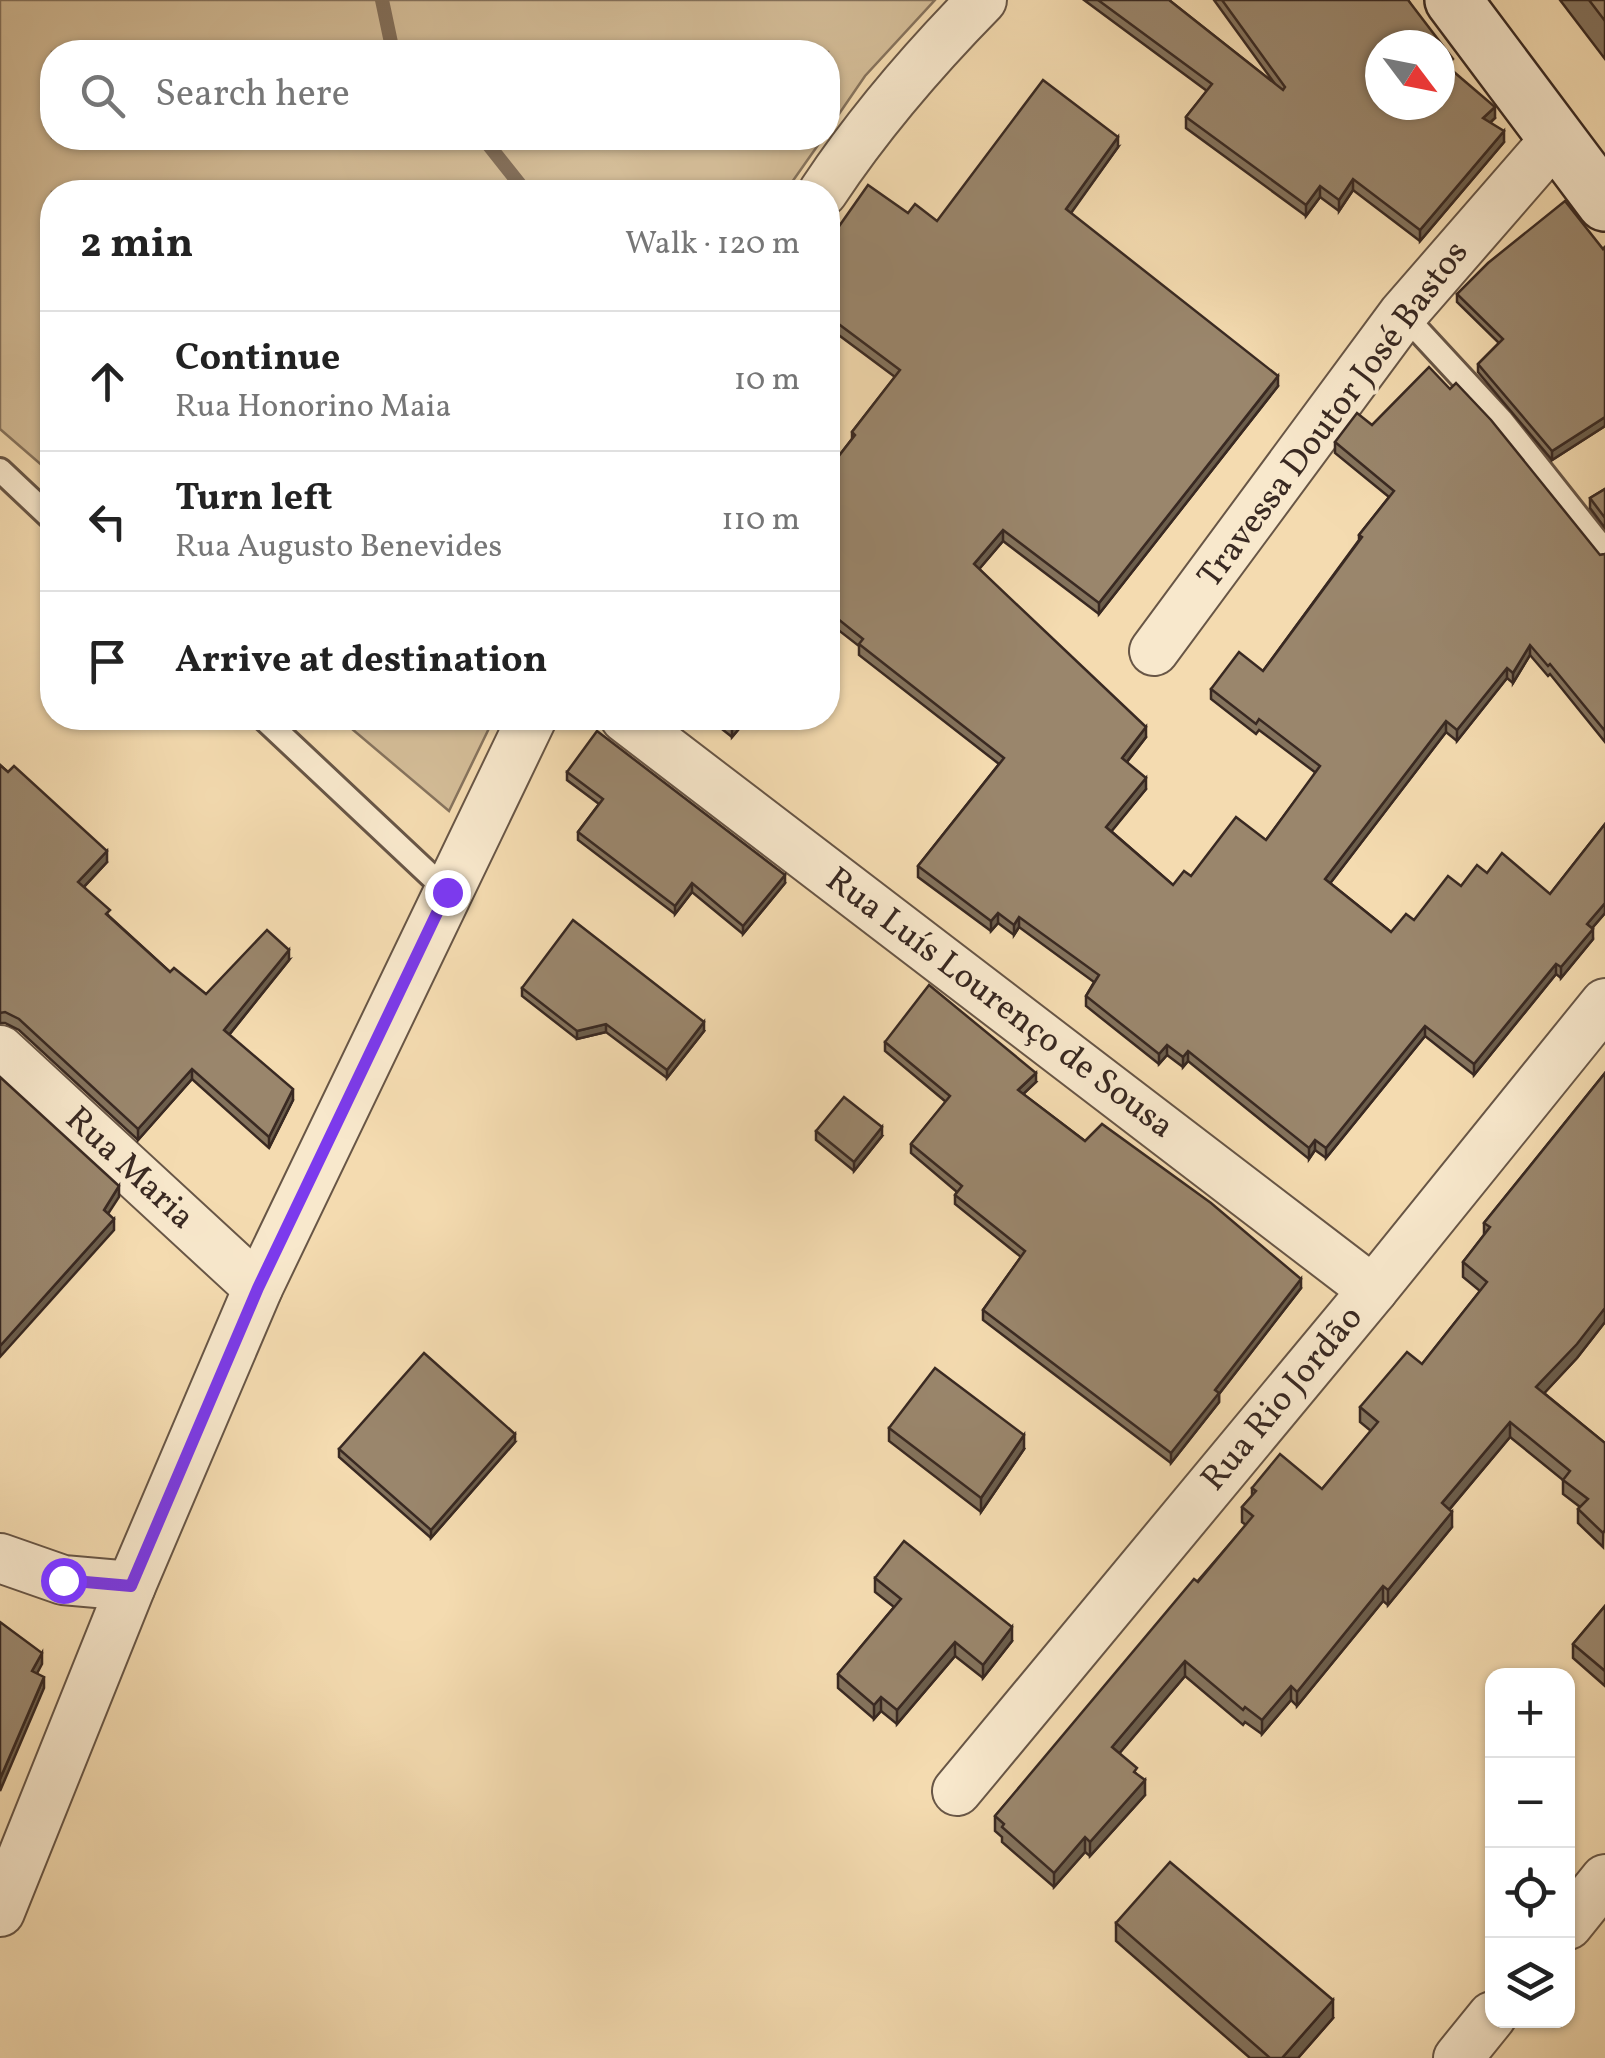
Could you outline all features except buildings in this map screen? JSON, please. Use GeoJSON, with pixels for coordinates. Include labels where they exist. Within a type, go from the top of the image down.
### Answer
{"type":"FeatureCollection","features":[{"type":"Feature","properties":{"kind":"main road"},"geometry":{"type":"LineString","coordinates":[[1454,0],[1605,203]]}},
{"type":"Feature","properties":{"kind":"street"},"geometry":{"type":"LineString","coordinates":[[831,180],[914,68],[982,0]]}},
{"type":"Feature","properties":{"kind":"street","name":"Travessa Doutor José Bastos"},"geometry":{"type":"LineString","coordinates":[[1154,651],[1403,314],[1557,136]]}},
{"type":"Feature","properties":{"kind":"street"},"geometry":{"type":"LineString","coordinates":[[0,1912],[131,1586],[258,1288],[526,730]]}},
{"type":"Feature","properties":{"kind":"street","name":"Rua Luís Lourenço de Sousa"},"geometry":{"type":"LineString","coordinates":[[641,730],[1373,1290]]}},
{"type":"Feature","properties":{"kind":"street","name":"Rua Rio Jordão"},"geometry":{"type":"LineString","coordinates":[[956,1791],[1373,1290],[1605,1003]]}},
{"type":"Feature","properties":{"kind":"street","name":"Rua Maria"},"geometry":{"type":"LineString","coordinates":[[0,1050],[258,1288]]}},
{"type":"Feature","properties":{"kind":"street"},"geometry":{"type":"LineString","coordinates":[[0,1558],[63,1580],[131,1586]]}},
{"type":"Feature","properties":{"kind":"street"},"geometry":{"type":"LineString","coordinates":[[1575,1916],[1605,1878]]}},
{"type":"Feature","properties":{"kind":"street"},"geometry":{"type":"LineString","coordinates":[[1458,2058],[1485,2025]]}},
{"type":"Feature","properties":{"kind":"lane"},"geometry":{"type":"LineString","coordinates":[[1403,314],[1502,421],[1605,551]]}},
{"type":"Feature","properties":{"kind":"lane"},"geometry":{"type":"LineString","coordinates":[[0,470],[40,508]]}},
{"type":"Feature","properties":{"kind":"lane"},"geometry":{"type":"LineString","coordinates":[[275,730],[447,892]]}},
{"type":"Feature","properties":{"kind":"shaded area"},"geometry":{"type":"Polygon","coordinates":[[[0,0],[935,0],[865,76],[840,112],[840,40],[40,40],[40,150],[815,150],[793,180],[40,180],[40,464],[0,429],[0,0]]]}},
{"type":"Feature","properties":{"kind":"shaded area"},"geometry":{"type":"Polygon","coordinates":[[[353,730],[488,730],[449,811],[353,730]]]}},
{"type":"Feature","properties":{"kind":"waterway"},"geometry":{"type":"LineString","coordinates":[[382,0],[390,40]]}},
{"type":"Feature","properties":{"kind":"waterway"},"geometry":{"type":"LineString","coordinates":[[493,150],[516,180]]}},
{"type":"Feature","properties":{"kind":"route"},"geometry":{"type":"LineString","coordinates":[[63,1580],[131,1586],[258,1288],[447,892]]}}]}
